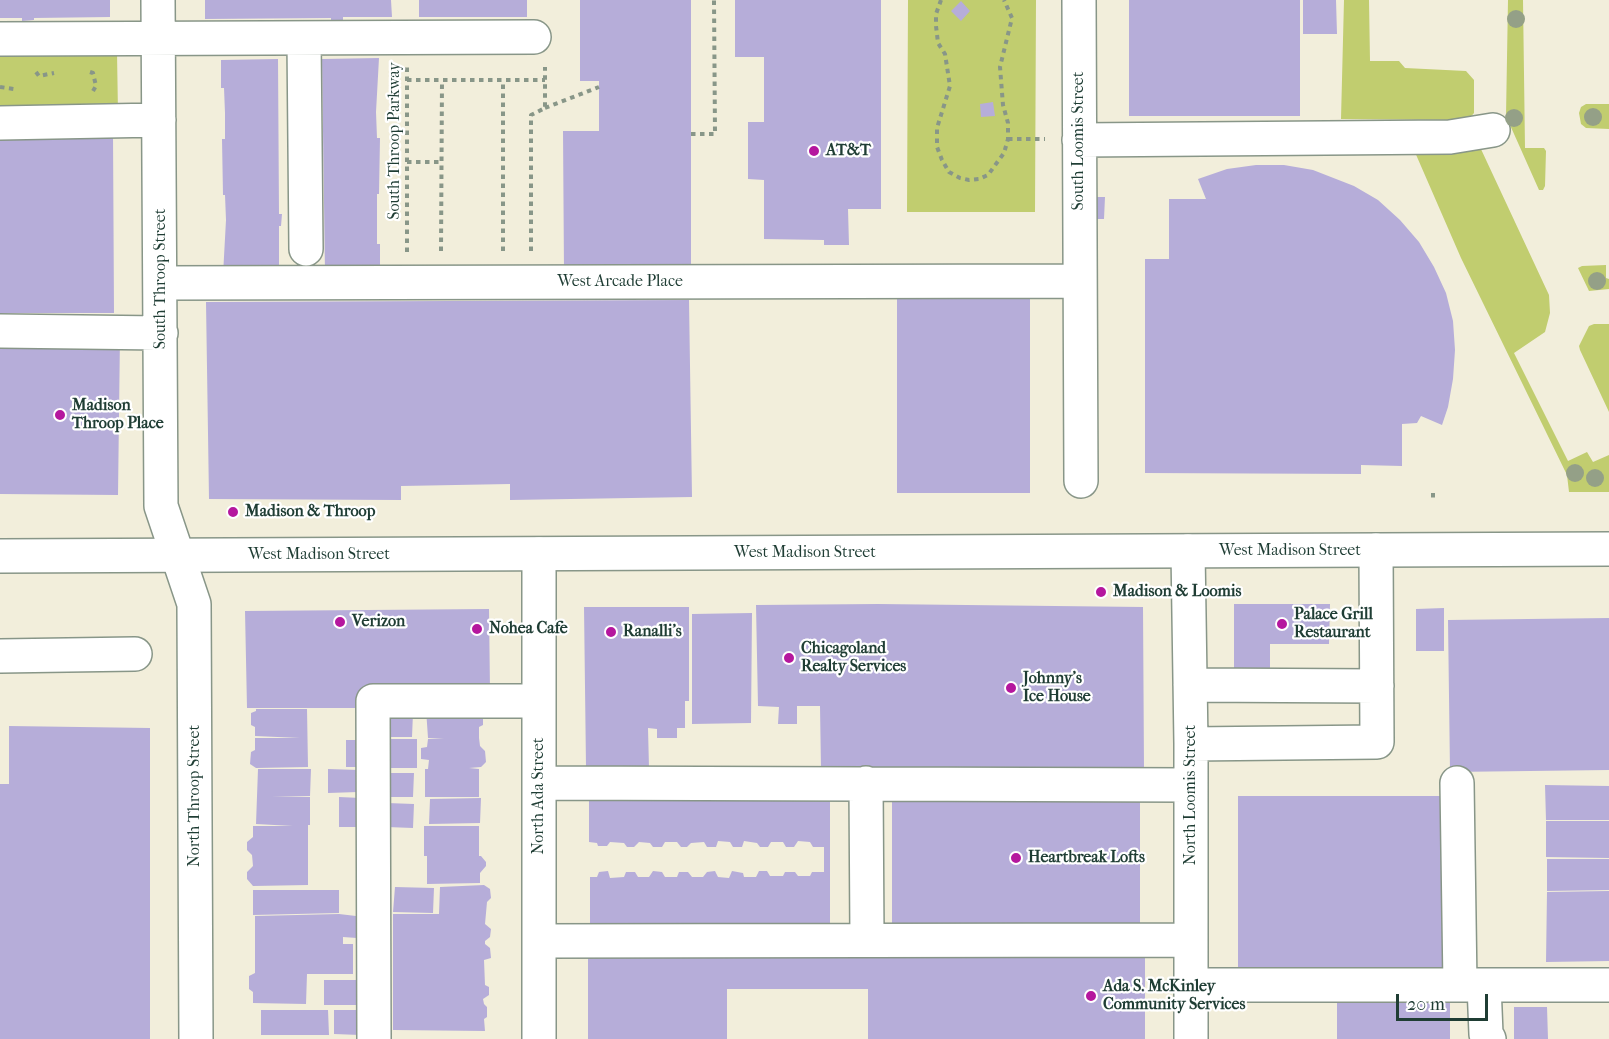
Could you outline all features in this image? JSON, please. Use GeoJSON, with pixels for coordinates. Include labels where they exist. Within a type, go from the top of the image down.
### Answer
{"type":"FeatureCollection","features":[{"type":"Feature","properties":{"kind":"street","name":"South Throop Street"},"geometry":{"type":"LineString","coordinates":[[158,0],[161,506],[178,555]]}},
{"type":"Feature","properties":{"kind":"street","name":"South Loomis Street"},"geometry":{"type":"LineString","coordinates":[[1079,0],[1081,481]]}},
{"type":"Feature","properties":{"kind":"street"},"geometry":{"type":"LineString","coordinates":[[12,39],[407,39],[539,47]]}},
{"type":"Feature","properties":{"kind":"street"},"geometry":{"type":"LineString","coordinates":[[304,39],[306,249]]}},
{"type":"Feature","properties":{"kind":"street"},"geometry":{"type":"LineString","coordinates":[[0,123],[159,120]]}},
{"type":"Feature","properties":{"kind":"street"},"geometry":{"type":"LineString","coordinates":[[1079,140],[1450,137],[1493,130]]}},
{"type":"Feature","properties":{"kind":"street","name":"West Arcade Place"},"geometry":{"type":"LineString","coordinates":[[161,283],[1079,281]]}},
{"type":"Feature","properties":{"kind":"street"},"geometry":{"type":"LineString","coordinates":[[0,331],[161,333]]}},
{"type":"Feature","properties":{"kind":"street","name":"West Madison Street"},"geometry":{"type":"LineString","coordinates":[[0,556],[1609,549]]}},
{"type":"Feature","properties":{"kind":"street"},"geometry":{"type":"LineString","coordinates":[[1191,744],[1377,742],[1376,550]]}},
{"type":"Feature","properties":{"kind":"street","name":"North Loomis Street"},"geometry":{"type":"LineString","coordinates":[[1188,551],[1191,744],[1191,1039]]}},
{"type":"Feature","properties":{"kind":"street","name":"North Ada Street"},"geometry":{"type":"LineString","coordinates":[[539,554],[539,1039]]}},
{"type":"Feature","properties":{"kind":"street","name":"North Throop Street"},"geometry":{"type":"LineString","coordinates":[[178,555],[194,604],[196,1039]]}},
{"type":"Feature","properties":{"kind":"street"},"geometry":{"type":"LineString","coordinates":[[0,656],[135,654]]}},
{"type":"Feature","properties":{"kind":"street"},"geometry":{"type":"LineString","coordinates":[[1190,685],[1377,686]]}},
{"type":"Feature","properties":{"kind":"street"},"geometry":{"type":"LineString","coordinates":[[374,1039],[373,701],[539,701]]}},
{"type":"Feature","properties":{"kind":"street"},"geometry":{"type":"LineString","coordinates":[[539,783],[1191,785]]}},
{"type":"Feature","properties":{"kind":"street"},"geometry":{"type":"LineString","coordinates":[[866,783],[867,940]]}},
{"type":"Feature","properties":{"kind":"street"},"geometry":{"type":"LineString","coordinates":[[1457,783],[1472,985],[1489,1039]]}},
{"type":"Feature","properties":{"kind":"street"},"geometry":{"type":"LineString","coordinates":[[539,941],[1191,940]]}},
{"type":"Feature","properties":{"kind":"street"},"geometry":{"type":"LineString","coordinates":[[1191,985],[1609,985]]}},
{"type":"Feature","properties":{"kind":"path"},"geometry":{"type":"LineString","coordinates":[[691,134],[715,134],[714,0]]}},
{"type":"Feature","properties":{"kind":"path"},"geometry":{"type":"LineString","coordinates":[[941,0],[936,14],[936,26],[938,43],[945,54],[950,86],[937,128],[937,147],[949,172],[960,178],[979,179],[988,175],[997,165],[1008,139],[1000,67],[1012,18],[1004,0]]}},
{"type":"Feature","properties":{"kind":"path"},"geometry":{"type":"LineString","coordinates":[[12,39],[27,63],[39,76],[59,72]]}},
{"type":"Feature","properties":{"kind":"path","name":"South Throop Parkway"},"geometry":{"type":"LineString","coordinates":[[406,282],[407,39]]}},
{"type":"Feature","properties":{"kind":"path"},"geometry":{"type":"LineString","coordinates":[[539,47],[545,80],[545,108]]}},
{"type":"Feature","properties":{"kind":"path"},"geometry":{"type":"LineString","coordinates":[[86,70],[93,73],[96,86],[90,96]]}},
{"type":"Feature","properties":{"kind":"path"},"geometry":{"type":"LineString","coordinates":[[407,80],[545,80]]}},
{"type":"Feature","properties":{"kind":"path"},"geometry":{"type":"LineString","coordinates":[[441,251],[442,81]]}},
{"type":"Feature","properties":{"kind":"path"},"geometry":{"type":"LineString","coordinates":[[503,81],[517,282]]}},
{"type":"Feature","properties":{"kind":"path"},"geometry":{"type":"LineString","coordinates":[[0,87],[15,89]]}},
{"type":"Feature","properties":{"kind":"path"},"geometry":{"type":"LineString","coordinates":[[517,282],[531,115],[599,87]]}},
{"type":"Feature","properties":{"kind":"path"},"geometry":{"type":"LineString","coordinates":[[1008,139],[1045,139]]}},
{"type":"Feature","properties":{"kind":"path"},"geometry":{"type":"LineString","coordinates":[[407,162],[441,162]]}},
{"type":"Feature","properties":{"kind":"path"},"geometry":{"type":"LineString","coordinates":[[1433,493],[1433,500]]}},
{"type":"Feature","properties":{"kind":"green space"},"geometry":{"type":"Polygon","coordinates":[[[908,0],[1036,0],[1035,212],[907,212],[908,0]]]}},
{"type":"Feature","properties":{"kind":"green space"},"geometry":{"type":"Polygon","coordinates":[[[1344,0],[1369,0],[1370,61],[1399,61],[1405,68],[1466,71],[1474,80],[1474,113],[1468,120],[1341,119],[1344,0]]]}},
{"type":"Feature","properties":{"kind":"green space"},"geometry":{"type":"Polygon","coordinates":[[[1508,0],[1523,0],[1525,148],[1544,148],[1546,151],[1543,190],[1539,190],[1506,116],[1508,0]]]}},
{"type":"Feature","properties":{"kind":"green space"},"geometry":{"type":"Polygon","coordinates":[[[117,52],[118,114],[0,108],[0,53],[117,52]]]}},
{"type":"Feature","properties":{"kind":"green space"},"geometry":{"type":"Polygon","coordinates":[[[1586,104],[1609,104],[1609,129],[1586,128],[1581,124],[1579,113],[1581,107],[1586,104]]]}},
{"type":"Feature","properties":{"kind":"green space"},"geometry":{"type":"Polygon","coordinates":[[[1480,147],[1549,295],[1550,313],[1545,332],[1514,353],[1568,461],[1587,452],[1593,462],[1609,455],[1609,492],[1569,492],[1567,475],[1461,258],[1414,150],[1480,147]]]}},
{"type":"Feature","properties":{"kind":"green space"},"geometry":{"type":"Polygon","coordinates":[[[1606,265],[1609,289],[1589,291],[1578,268],[1606,265]]]}},
{"type":"Feature","properties":{"kind":"green space"},"geometry":{"type":"Polygon","coordinates":[[[1609,324],[1609,412],[1579,346],[1589,326],[1609,324]]]}},
{"type":"Feature","properties":{"kind":"building"},"geometry":{"type":"Polygon","coordinates":[[[0,0],[110,0],[110,17],[34,18],[34,20],[22,21],[22,18],[0,18],[0,0]]]}},
{"type":"Feature","properties":{"kind":"building"},"geometry":{"type":"Polygon","coordinates":[[[205,0],[391,0],[392,17],[343,17],[343,20],[331,20],[331,18],[205,19],[205,0]]]}},
{"type":"Feature","properties":{"kind":"building"},"geometry":{"type":"Polygon","coordinates":[[[419,0],[527,0],[527,17],[419,17],[419,0]]]}},
{"type":"Feature","properties":{"kind":"building"},"geometry":{"type":"Polygon","coordinates":[[[580,0],[691,0],[691,272],[564,272],[563,131],[599,131],[599,81],[580,81],[580,0]]]}},
{"type":"Feature","properties":{"kind":"building","name":"AT&T"},"geometry":{"type":"Polygon","coordinates":[[[735,0],[881,0],[881,209],[848,209],[849,245],[824,245],[824,240],[764,239],[764,180],[748,179],[748,122],[764,122],[764,57],[735,57],[735,0]]]}},
{"type":"Feature","properties":{"kind":"building"},"geometry":{"type":"Polygon","coordinates":[[[1129,0],[1300,0],[1300,116],[1129,116],[1129,0]]]}},
{"type":"Feature","properties":{"kind":"building"},"geometry":{"type":"Polygon","coordinates":[[[1303,0],[1336,0],[1337,34],[1303,34],[1303,0]]]}},
{"type":"Feature","properties":{"kind":"building"},"geometry":{"type":"Polygon","coordinates":[[[961,1],[970,11],[961,21],[951,11],[961,1]]]}},
{"type":"Feature","properties":{"kind":"building"},"geometry":{"type":"Polygon","coordinates":[[[379,58],[376,112],[377,138],[380,138],[377,244],[380,244],[380,273],[325,273],[322,59],[379,58]]]}},
{"type":"Feature","properties":{"kind":"building"},"geometry":{"type":"Polygon","coordinates":[[[278,59],[279,214],[282,214],[281,226],[279,226],[279,274],[223,275],[226,220],[222,139],[225,139],[225,113],[224,88],[221,88],[221,60],[278,59]]]}},
{"type":"Feature","properties":{"kind":"building"},"geometry":{"type":"Polygon","coordinates":[[[993,102],[995,116],[981,117],[980,104],[993,102]]]}},
{"type":"Feature","properties":{"kind":"building"},"geometry":{"type":"Polygon","coordinates":[[[0,134],[113,134],[114,313],[0,313],[0,134]]]}},
{"type":"Feature","properties":{"kind":"building"},"geometry":{"type":"Polygon","coordinates":[[[1256,165],[1284,165],[1313,170],[1354,186],[1378,200],[1400,220],[1419,242],[1434,267],[1446,293],[1453,321],[1455,350],[1453,379],[1442,425],[1421,416],[1417,423],[1402,424],[1402,466],[1361,465],[1361,474],[1145,473],[1145,259],[1169,259],[1169,199],[1206,199],[1198,179],[1227,169],[1256,165]]]}},
{"type":"Feature","properties":{"kind":"building"},"geometry":{"type":"Polygon","coordinates":[[[1096,197],[1105,197],[1104,219],[1095,219],[1096,197]]]}},
{"type":"Feature","properties":{"kind":"building"},"geometry":{"type":"Polygon","coordinates":[[[897,299],[1030,299],[1030,493],[897,493],[897,299]]]}},
{"type":"Feature","properties":{"kind":"building"},"geometry":{"type":"Polygon","coordinates":[[[689,300],[692,497],[510,500],[510,484],[401,486],[401,500],[209,499],[206,302],[689,300]]]}},
{"type":"Feature","properties":{"kind":"building","name":"Madison Throop Place"},"geometry":{"type":"Polygon","coordinates":[[[0,334],[120,335],[118,495],[0,494],[0,334]]]}},
{"type":"Feature","properties":{"kind":"building","name":"Palace Grill Restaurant"},"geometry":{"type":"Polygon","coordinates":[[[1234,604],[1330,604],[1329,644],[1270,644],[1270,672],[1234,672],[1234,604]]]}},
{"type":"Feature","properties":{"kind":"building","name":"Johnny's Ice House"},"geometry":{"type":"Polygon","coordinates":[[[756,605],[1143,607],[1144,769],[821,769],[820,706],[797,706],[797,724],[778,724],[779,707],[758,706],[756,605]]]}},
{"type":"Feature","properties":{"kind":"building"},"geometry":{"type":"Polygon","coordinates":[[[584,607],[689,607],[689,701],[685,701],[685,728],[677,728],[677,738],[657,738],[657,729],[648,728],[649,768],[586,767],[584,607]]]}},
{"type":"Feature","properties":{"kind":"building"},"geometry":{"type":"Polygon","coordinates":[[[1444,608],[1444,651],[1416,651],[1416,609],[1444,608]]]}},
{"type":"Feature","properties":{"kind":"building"},"geometry":{"type":"Polygon","coordinates":[[[489,609],[490,691],[362,708],[247,708],[245,611],[489,609]]]}},
{"type":"Feature","properties":{"kind":"building"},"geometry":{"type":"Polygon","coordinates":[[[752,613],[751,723],[692,724],[692,614],[752,613]]]}},
{"type":"Feature","properties":{"kind":"building"},"geometry":{"type":"Polygon","coordinates":[[[1609,618],[1609,770],[1450,772],[1448,620],[1609,618]]]}},
{"type":"Feature","properties":{"kind":"building"},"geometry":{"type":"Polygon","coordinates":[[[256,709],[307,709],[308,767],[256,768],[250,764],[251,752],[255,750],[255,738],[300,738],[255,736],[255,727],[251,725],[251,713],[256,709]]]}},
{"type":"Feature","properties":{"kind":"building"},"geometry":{"type":"Polygon","coordinates":[[[426,709],[483,712],[483,725],[479,727],[479,738],[480,746],[485,751],[486,762],[481,767],[469,768],[479,769],[479,797],[425,797],[425,769],[428,769],[429,760],[421,759],[421,748],[427,747],[428,739],[444,739],[428,738],[426,709]]]}},
{"type":"Feature","properties":{"kind":"building"},"geometry":{"type":"Polygon","coordinates":[[[386,713],[413,713],[412,737],[386,737],[386,713]]]}},
{"type":"Feature","properties":{"kind":"building"},"geometry":{"type":"Polygon","coordinates":[[[9,726],[150,728],[150,1039],[0,1039],[0,784],[9,784],[9,726]]]}},
{"type":"Feature","properties":{"kind":"building"},"geometry":{"type":"Polygon","coordinates":[[[381,739],[417,739],[417,768],[381,768],[381,739]]]}},
{"type":"Feature","properties":{"kind":"building"},"geometry":{"type":"Polygon","coordinates":[[[346,740],[360,740],[360,767],[346,767],[346,740]]]}},
{"type":"Feature","properties":{"kind":"building"},"geometry":{"type":"Polygon","coordinates":[[[258,769],[311,769],[310,796],[272,796],[310,797],[308,885],[253,886],[247,879],[247,872],[253,866],[252,855],[247,850],[247,842],[253,837],[253,826],[293,826],[256,824],[258,769]]]}},
{"type":"Feature","properties":{"kind":"building"},"geometry":{"type":"Polygon","coordinates":[[[328,769],[359,770],[358,792],[328,793],[328,769]]]}},
{"type":"Feature","properties":{"kind":"building"},"geometry":{"type":"Polygon","coordinates":[[[387,773],[414,773],[413,797],[387,797],[387,773]]]}},
{"type":"Feature","properties":{"kind":"building"},"geometry":{"type":"Polygon","coordinates":[[[1545,785],[1609,786],[1609,820],[1546,820],[1545,785]]]}},
{"type":"Feature","properties":{"kind":"building"},"geometry":{"type":"Polygon","coordinates":[[[830,788],[830,927],[590,927],[590,877],[597,877],[599,872],[608,871],[610,878],[624,877],[626,872],[635,872],[638,877],[649,877],[653,871],[662,872],[665,877],[677,877],[679,872],[688,872],[692,877],[703,877],[707,872],[715,871],[718,877],[729,878],[732,871],[743,873],[744,877],[756,877],[759,871],[767,871],[770,876],[783,876],[785,872],[795,872],[798,876],[810,876],[812,872],[824,872],[824,847],[813,847],[810,842],[798,841],[794,847],[786,847],[783,842],[771,842],[768,847],[760,847],[757,843],[744,841],[742,847],[733,847],[730,842],[718,841],[716,847],[707,847],[704,842],[691,843],[687,847],[681,847],[677,842],[665,842],[662,847],[653,847],[650,843],[639,842],[634,847],[627,847],[624,843],[610,842],[607,846],[598,846],[597,843],[589,842],[589,789],[830,788]]]}},
{"type":"Feature","properties":{"kind":"building","name":"Heartbreak Lofts"},"geometry":{"type":"Polygon","coordinates":[[[1140,789],[1140,925],[892,926],[892,790],[1140,789]]]}},
{"type":"Feature","properties":{"kind":"building"},"geometry":{"type":"Polygon","coordinates":[[[1238,796],[1446,796],[1446,967],[1238,967],[1238,796]]]}},
{"type":"Feature","properties":{"kind":"building"},"geometry":{"type":"Polygon","coordinates":[[[339,797],[361,798],[361,827],[339,827],[339,797]]]}},
{"type":"Feature","properties":{"kind":"building"},"geometry":{"type":"Polygon","coordinates":[[[481,798],[480,823],[429,824],[430,799],[481,798]]]}},
{"type":"Feature","properties":{"kind":"building"},"geometry":{"type":"Polygon","coordinates":[[[387,803],[414,804],[413,828],[387,827],[387,803]]]}},
{"type":"Feature","properties":{"kind":"building"},"geometry":{"type":"Polygon","coordinates":[[[1546,821],[1609,821],[1609,858],[1546,857],[1546,821]]]}},
{"type":"Feature","properties":{"kind":"building"},"geometry":{"type":"Polygon","coordinates":[[[424,826],[479,826],[479,856],[486,862],[486,866],[480,873],[480,883],[427,884],[424,826]]]}},
{"type":"Feature","properties":{"kind":"building"},"geometry":{"type":"Polygon","coordinates":[[[1547,859],[1609,859],[1609,890],[1547,891],[1547,859]]]}},
{"type":"Feature","properties":{"kind":"building"},"geometry":{"type":"Polygon","coordinates":[[[484,885],[490,889],[491,898],[487,902],[485,924],[491,929],[490,937],[485,944],[490,948],[491,958],[484,960],[485,985],[489,987],[489,995],[483,999],[487,1007],[487,1017],[484,1019],[485,1031],[393,1030],[393,914],[439,914],[440,887],[484,885]]]}},
{"type":"Feature","properties":{"kind":"building"},"geometry":{"type":"Polygon","coordinates":[[[395,887],[434,888],[433,913],[393,912],[395,887]]]}},
{"type":"Feature","properties":{"kind":"building"},"geometry":{"type":"Polygon","coordinates":[[[253,890],[339,890],[339,913],[253,915],[253,890]]]}},
{"type":"Feature","properties":{"kind":"building"},"geometry":{"type":"Polygon","coordinates":[[[1609,891],[1609,961],[1546,962],[1547,892],[1609,891]]]}},
{"type":"Feature","properties":{"kind":"building"},"geometry":{"type":"Polygon","coordinates":[[[339,914],[356,916],[357,938],[343,937],[343,944],[353,944],[353,974],[307,974],[306,1004],[253,1003],[253,992],[249,989],[249,976],[255,973],[255,916],[339,914]]]}},
{"type":"Feature","properties":{"kind":"building"},"geometry":{"type":"Polygon","coordinates":[[[1145,952],[1145,1039],[868,1039],[868,989],[727,989],[727,1039],[588,1039],[588,955],[1145,952]]]}},
{"type":"Feature","properties":{"kind":"building"},"geometry":{"type":"Polygon","coordinates":[[[324,980],[359,980],[359,1005],[324,1005],[324,980]]]}},
{"type":"Feature","properties":{"kind":"building"},"geometry":{"type":"Polygon","coordinates":[[[1337,1000],[1450,1000],[1450,1039],[1337,1039],[1337,1000]]]}},
{"type":"Feature","properties":{"kind":"building"},"geometry":{"type":"Polygon","coordinates":[[[1514,1007],[1547,1007],[1548,1039],[1514,1039],[1514,1007]]]}},
{"type":"Feature","properties":{"kind":"building"},"geometry":{"type":"Polygon","coordinates":[[[261,1010],[328,1010],[329,1035],[261,1035],[261,1010]]]}},
{"type":"Feature","properties":{"kind":"building"},"geometry":{"type":"Polygon","coordinates":[[[334,1010],[361,1010],[360,1035],[334,1034],[334,1010]]]}},
{"type":"Feature","properties":{"kind":"place","name":"AT&T"},"geometry":{"type":"Point","coordinates":[814,151]}},
{"type":"Feature","properties":{"kind":"place","name":"Madison Throop Place"},"geometry":{"type":"Point","coordinates":[60,415]}},
{"type":"Feature","properties":{"kind":"place","name":"Madison & Throop"},"geometry":{"type":"Point","coordinates":[233,512]}},
{"type":"Feature","properties":{"kind":"place","name":"Madison & Loomis"},"geometry":{"type":"Point","coordinates":[1101,592]}},
{"type":"Feature","properties":{"kind":"place","name":"Verizon"},"geometry":{"type":"Point","coordinates":[340,622]}},
{"type":"Feature","properties":{"kind":"place","name":"Palace Grill Restaurant"},"geometry":{"type":"Point","coordinates":[1282,624]}},
{"type":"Feature","properties":{"kind":"place","name":"Nohea Cafe"},"geometry":{"type":"Point","coordinates":[477,629]}},
{"type":"Feature","properties":{"kind":"place","name":"Ranalli's"},"geometry":{"type":"Point","coordinates":[611,632]}},
{"type":"Feature","properties":{"kind":"place","name":"Chicagoland Realty Services"},"geometry":{"type":"Point","coordinates":[789,658]}},
{"type":"Feature","properties":{"kind":"place","name":"Johnny's Ice House"},"geometry":{"type":"Point","coordinates":[1011,688]}},
{"type":"Feature","properties":{"kind":"place","name":"Heartbreak Lofts"},"geometry":{"type":"Point","coordinates":[1016,858]}},
{"type":"Feature","properties":{"kind":"place","name":"Ada S. McKinley Community Services"},"geometry":{"type":"Point","coordinates":[1091,996]}}]}
